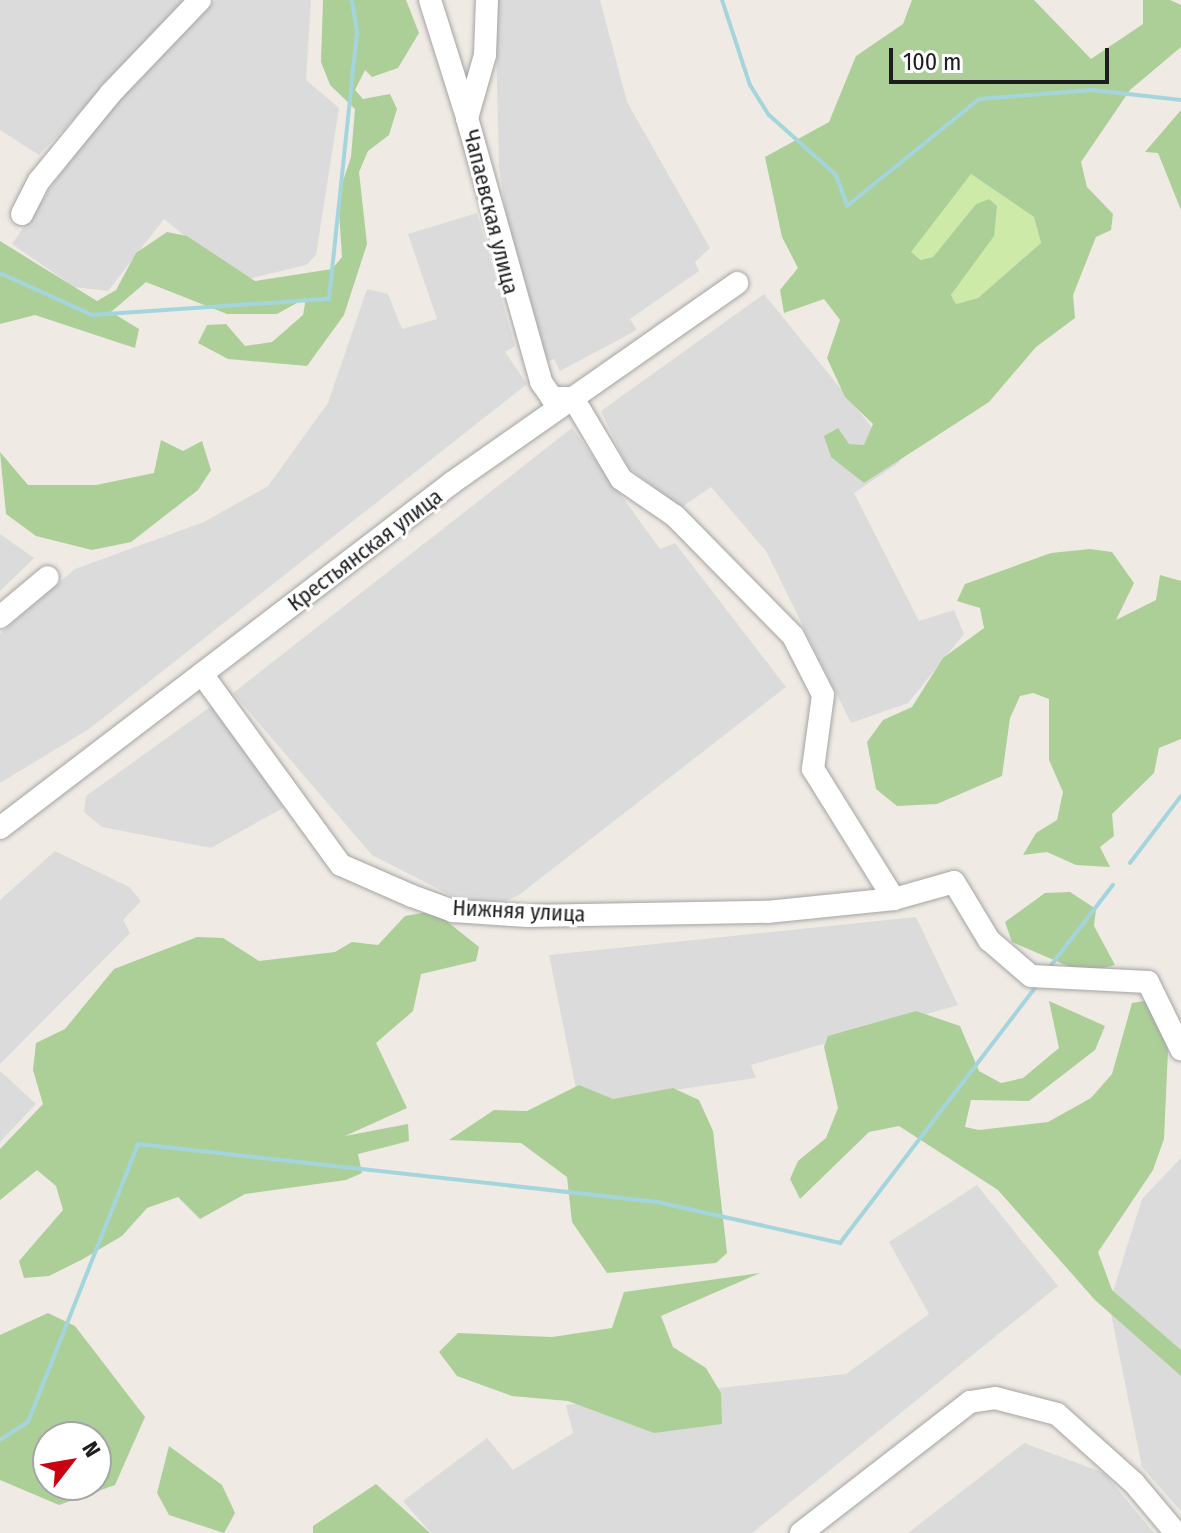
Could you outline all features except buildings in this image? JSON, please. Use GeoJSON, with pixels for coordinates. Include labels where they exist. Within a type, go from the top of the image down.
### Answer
{"type":"FeatureCollection","features":[{"type":"Feature","properties":{"kind":"street"},"geometry":{"type":"LineString","coordinates":[[22,214],[39,181],[93,115],[200,0]]}},
{"type":"Feature","properties":{"kind":"street"},"geometry":{"type":"LineString","coordinates":[[430,0],[467,118]]}},
{"type":"Feature","properties":{"kind":"street","name":"Чапаевская улица"},"geometry":{"type":"LineString","coordinates":[[487,0],[485,55],[467,118],[541,382],[552,398],[573,398]]}},
{"type":"Feature","properties":{"kind":"street","name":"Крестьянская улица"},"geometry":{"type":"LineString","coordinates":[[0,828],[573,398],[737,283]]}},
{"type":"Feature","properties":{"kind":"street"},"geometry":{"type":"LineString","coordinates":[[573,398],[621,479],[675,516],[793,636],[823,695],[813,769],[894,899]]}},
{"type":"Feature","properties":{"kind":"street"},"geometry":{"type":"LineString","coordinates":[[0,617],[48,577]]}},
{"type":"Feature","properties":{"kind":"street","name":"Нижняя улица"},"geometry":{"type":"LineString","coordinates":[[202,674],[341,865],[453,911],[767,912],[894,899],[954,882],[989,940],[1031,976],[1148,982],[1181,1049]]}},
{"type":"Feature","properties":{"kind":"street"},"geometry":{"type":"LineString","coordinates":[[801,1533],[970,1402],[995,1398],[1057,1414],[1134,1483],[1176,1533]]}},
{"type":"Feature","properties":{"kind":"shaded area"},"geometry":{"type":"Polygon","coordinates":[[[0,0],[186,0],[39,155],[0,130],[0,0]]]}},
{"type":"Feature","properties":{"kind":"shaded area"},"geometry":{"type":"Polygon","coordinates":[[[216,0],[311,0],[306,80],[339,108],[316,255],[306,265],[240,281],[164,219],[108,291],[74,287],[12,244],[94,126],[216,0]]]}},
{"type":"Feature","properties":{"kind":"shaded area"},"geometry":{"type":"Polygon","coordinates":[[[495,0],[600,0],[627,102],[710,248],[695,262],[699,271],[630,319],[637,330],[560,371],[554,359],[543,363],[520,300],[499,167],[495,0]]]}},
{"type":"Feature","properties":{"kind":"shaded area"},"geometry":{"type":"Polygon","coordinates":[[[477,213],[515,346],[505,352],[527,384],[89,729],[0,783],[0,634],[75,569],[204,522],[268,486],[328,403],[367,289],[388,294],[402,329],[437,319],[408,234],[477,213]]]}},
{"type":"Feature","properties":{"kind":"shaded area"},"geometry":{"type":"Polygon","coordinates":[[[764,294],[900,462],[854,493],[919,621],[954,610],[964,634],[908,703],[851,723],[766,551],[711,487],[680,508],[627,466],[601,411],[764,294]]]}},
{"type":"Feature","properties":{"kind":"shaded area"},"geometry":{"type":"Polygon","coordinates":[[[572,428],[660,549],[675,543],[786,687],[519,895],[495,906],[456,898],[372,855],[233,693],[572,428]]]}},
{"type":"Feature","properties":{"kind":"shaded area"},"geometry":{"type":"Polygon","coordinates":[[[0,534],[34,558],[0,591],[0,534]]]}},
{"type":"Feature","properties":{"kind":"shaded area"},"geometry":{"type":"Polygon","coordinates":[[[217,702],[248,741],[283,808],[211,848],[102,827],[84,812],[86,796],[217,702]]]}},
{"type":"Feature","properties":{"kind":"shaded area"},"geometry":{"type":"Polygon","coordinates":[[[55,851],[129,887],[141,901],[123,920],[130,933],[0,1064],[0,900],[55,851]]]}},
{"type":"Feature","properties":{"kind":"shaded area"},"geometry":{"type":"Polygon","coordinates":[[[916,917],[958,1005],[751,1065],[756,1078],[579,1104],[549,955],[916,917]]]}},
{"type":"Feature","properties":{"kind":"shaded area"},"geometry":{"type":"Polygon","coordinates":[[[0,1071],[36,1104],[0,1142],[0,1071]]]}},
{"type":"Feature","properties":{"kind":"shaded area"},"geometry":{"type":"Polygon","coordinates":[[[1181,1158],[1181,1511],[1142,1467],[1109,1304],[1142,1199],[1181,1158]]]}},
{"type":"Feature","properties":{"kind":"shaded area"},"geometry":{"type":"Polygon","coordinates":[[[977,1185],[1058,1286],[752,1533],[431,1533],[403,1501],[487,1438],[513,1470],[573,1433],[566,1405],[846,1374],[929,1314],[889,1242],[977,1185]]]}},
{"type":"Feature","properties":{"kind":"shaded area"},"geometry":{"type":"Polygon","coordinates":[[[1024,1443],[1104,1473],[1154,1533],[908,1533],[1024,1443]]]}},
{"type":"Feature","properties":{"kind":"green space"},"geometry":{"type":"Polygon","coordinates":[[[323,0],[406,0],[419,33],[398,68],[372,77],[365,70],[355,90],[363,99],[390,94],[397,109],[389,135],[368,151],[359,172],[367,244],[344,315],[307,366],[228,359],[198,343],[207,325],[226,324],[245,346],[272,342],[303,315],[306,298],[277,314],[227,314],[146,282],[111,312],[139,329],[135,348],[35,315],[0,324],[0,241],[97,301],[116,290],[136,253],[167,232],[187,236],[255,281],[332,269],[342,257],[338,196],[351,157],[355,109],[330,85],[321,62],[323,0]]]}},
{"type":"Feature","properties":{"kind":"green space"},"geometry":{"type":"Polygon","coordinates":[[[912,0],[1034,0],[1091,59],[1143,24],[1143,0],[1170,0],[1181,5],[1181,47],[1130,90],[1081,162],[1087,187],[1113,214],[1111,230],[1096,237],[1073,295],[1075,318],[1036,347],[989,402],[864,483],[831,457],[824,436],[838,428],[849,444],[864,445],[873,424],[845,397],[827,358],[840,320],[824,299],[784,313],[780,290],[798,268],[782,237],[765,157],[829,122],[856,56],[903,24],[912,0]],[[971,174],[911,252],[921,260],[933,257],[976,204],[989,199],[997,206],[994,236],[951,295],[956,304],[978,298],[1041,243],[1034,217],[971,174]]]}},
{"type":"Feature","properties":{"kind":"green space"},"geometry":{"type":"Polygon","coordinates":[[[1181,110],[1181,210],[1158,153],[1145,152],[1181,110]]]}},
{"type":"Feature","properties":{"kind":"green space"},"geometry":{"type":"Polygon","coordinates":[[[971,174],[1034,217],[1041,243],[978,298],[956,304],[951,295],[971,267],[976,204],[933,257],[922,260],[910,252],[971,174]]]}},
{"type":"Feature","properties":{"kind":"green space"},"geometry":{"type":"Polygon","coordinates":[[[161,440],[183,451],[202,441],[211,470],[198,490],[131,542],[92,550],[36,536],[6,514],[0,452],[28,485],[96,485],[154,473],[161,440]]]}},
{"type":"Feature","properties":{"kind":"green space"},"geometry":{"type":"Polygon","coordinates":[[[1090,549],[1112,552],[1134,583],[1116,620],[1156,600],[1160,575],[1181,581],[1181,739],[1159,748],[1154,773],[1112,814],[1114,836],[1100,847],[1110,867],[1076,865],[1047,852],[1023,855],[1036,833],[1057,820],[1063,792],[1049,760],[1049,699],[1033,693],[1020,696],[1010,718],[1002,776],[937,804],[897,806],[876,789],[867,742],[883,720],[912,707],[943,658],[984,628],[980,608],[957,601],[965,584],[1051,553],[1090,549]]]}},
{"type":"Feature","properties":{"kind":"green space"},"geometry":{"type":"Polygon","coordinates":[[[1070,892],[1096,909],[1094,926],[1115,965],[1084,973],[1012,942],[1005,922],[1045,893],[1070,892]]]}},
{"type":"Feature","properties":{"kind":"green space"},"geometry":{"type":"Polygon","coordinates":[[[434,911],[479,947],[476,961],[421,974],[413,1011],[376,1043],[407,1108],[345,1136],[408,1124],[409,1141],[358,1154],[362,1173],[346,1180],[245,1194],[200,1219],[178,1197],[147,1208],[122,1236],[83,1259],[49,1276],[24,1278],[19,1261],[63,1210],[56,1186],[37,1170],[0,1200],[0,1149],[43,1104],[33,1070],[36,1043],[65,1029],[114,969],[197,937],[223,938],[259,961],[335,952],[352,942],[378,945],[405,916],[434,911]]]}},
{"type":"Feature","properties":{"kind":"green space"},"geometry":{"type":"Polygon","coordinates":[[[1151,1000],[1168,1050],[1164,1139],[1153,1170],[1098,1252],[1112,1290],[1181,1350],[1181,1376],[1095,1300],[998,1190],[899,1126],[869,1132],[800,1199],[790,1179],[798,1161],[826,1138],[838,1108],[824,1047],[828,1036],[916,1011],[960,1026],[979,1071],[1001,1083],[1023,1078],[1059,1048],[1049,1001],[1105,1026],[1095,1050],[1029,1101],[971,1100],[965,1127],[979,1130],[1048,1122],[1091,1098],[1112,1074],[1132,1003],[1151,1000]]]}},
{"type":"Feature","properties":{"kind":"green space"},"geometry":{"type":"Polygon","coordinates":[[[579,1085],[613,1099],[673,1088],[699,1100],[713,1131],[727,1253],[716,1263],[607,1273],[572,1222],[567,1177],[521,1143],[449,1140],[494,1110],[527,1111],[579,1085]]]}},
{"type":"Feature","properties":{"kind":"green space"},"geometry":{"type":"Polygon","coordinates":[[[760,1273],[661,1316],[673,1347],[706,1368],[721,1393],[722,1424],[654,1433],[568,1401],[512,1396],[457,1376],[439,1352],[458,1333],[552,1337],[612,1328],[624,1292],[760,1273]]]}},
{"type":"Feature","properties":{"kind":"green space"},"geometry":{"type":"Polygon","coordinates":[[[48,1313],[75,1326],[145,1417],[115,1485],[112,1486],[112,1421],[32,1421],[32,1494],[0,1480],[0,1335],[48,1313]]]}},
{"type":"Feature","properties":{"kind":"green space"},"geometry":{"type":"Polygon","coordinates":[[[169,1446],[222,1485],[235,1513],[224,1533],[169,1515],[157,1493],[169,1446]]]}},
{"type":"Feature","properties":{"kind":"green space"},"geometry":{"type":"Polygon","coordinates":[[[376,1484],[430,1533],[313,1533],[313,1526],[376,1484]]]}},
{"type":"Feature","properties":{"kind":"green space"},"geometry":{"type":"Polygon","coordinates":[[[50,1501],[70,1501],[59,1505],[50,1501]]]}},
{"type":"Feature","properties":{"kind":"waterway"},"geometry":{"type":"LineString","coordinates":[[0,273],[92,315],[329,299],[357,32],[352,0]]}},
{"type":"Feature","properties":{"kind":"waterway"},"geometry":{"type":"LineString","coordinates":[[722,0],[750,85],[769,115],[836,175],[847,206],[979,99],[1093,90],[1181,100]]}},
{"type":"Feature","properties":{"kind":"waterway"},"geometry":{"type":"LineString","coordinates":[[1130,863],[1181,796]]}},
{"type":"Feature","properties":{"kind":"waterway"},"geometry":{"type":"LineString","coordinates":[[1049,968],[1113,885]]}},
{"type":"Feature","properties":{"kind":"waterway"},"geometry":{"type":"LineString","coordinates":[[0,1440],[28,1422],[138,1144],[657,1202],[840,1243],[1037,985]]}}]}
